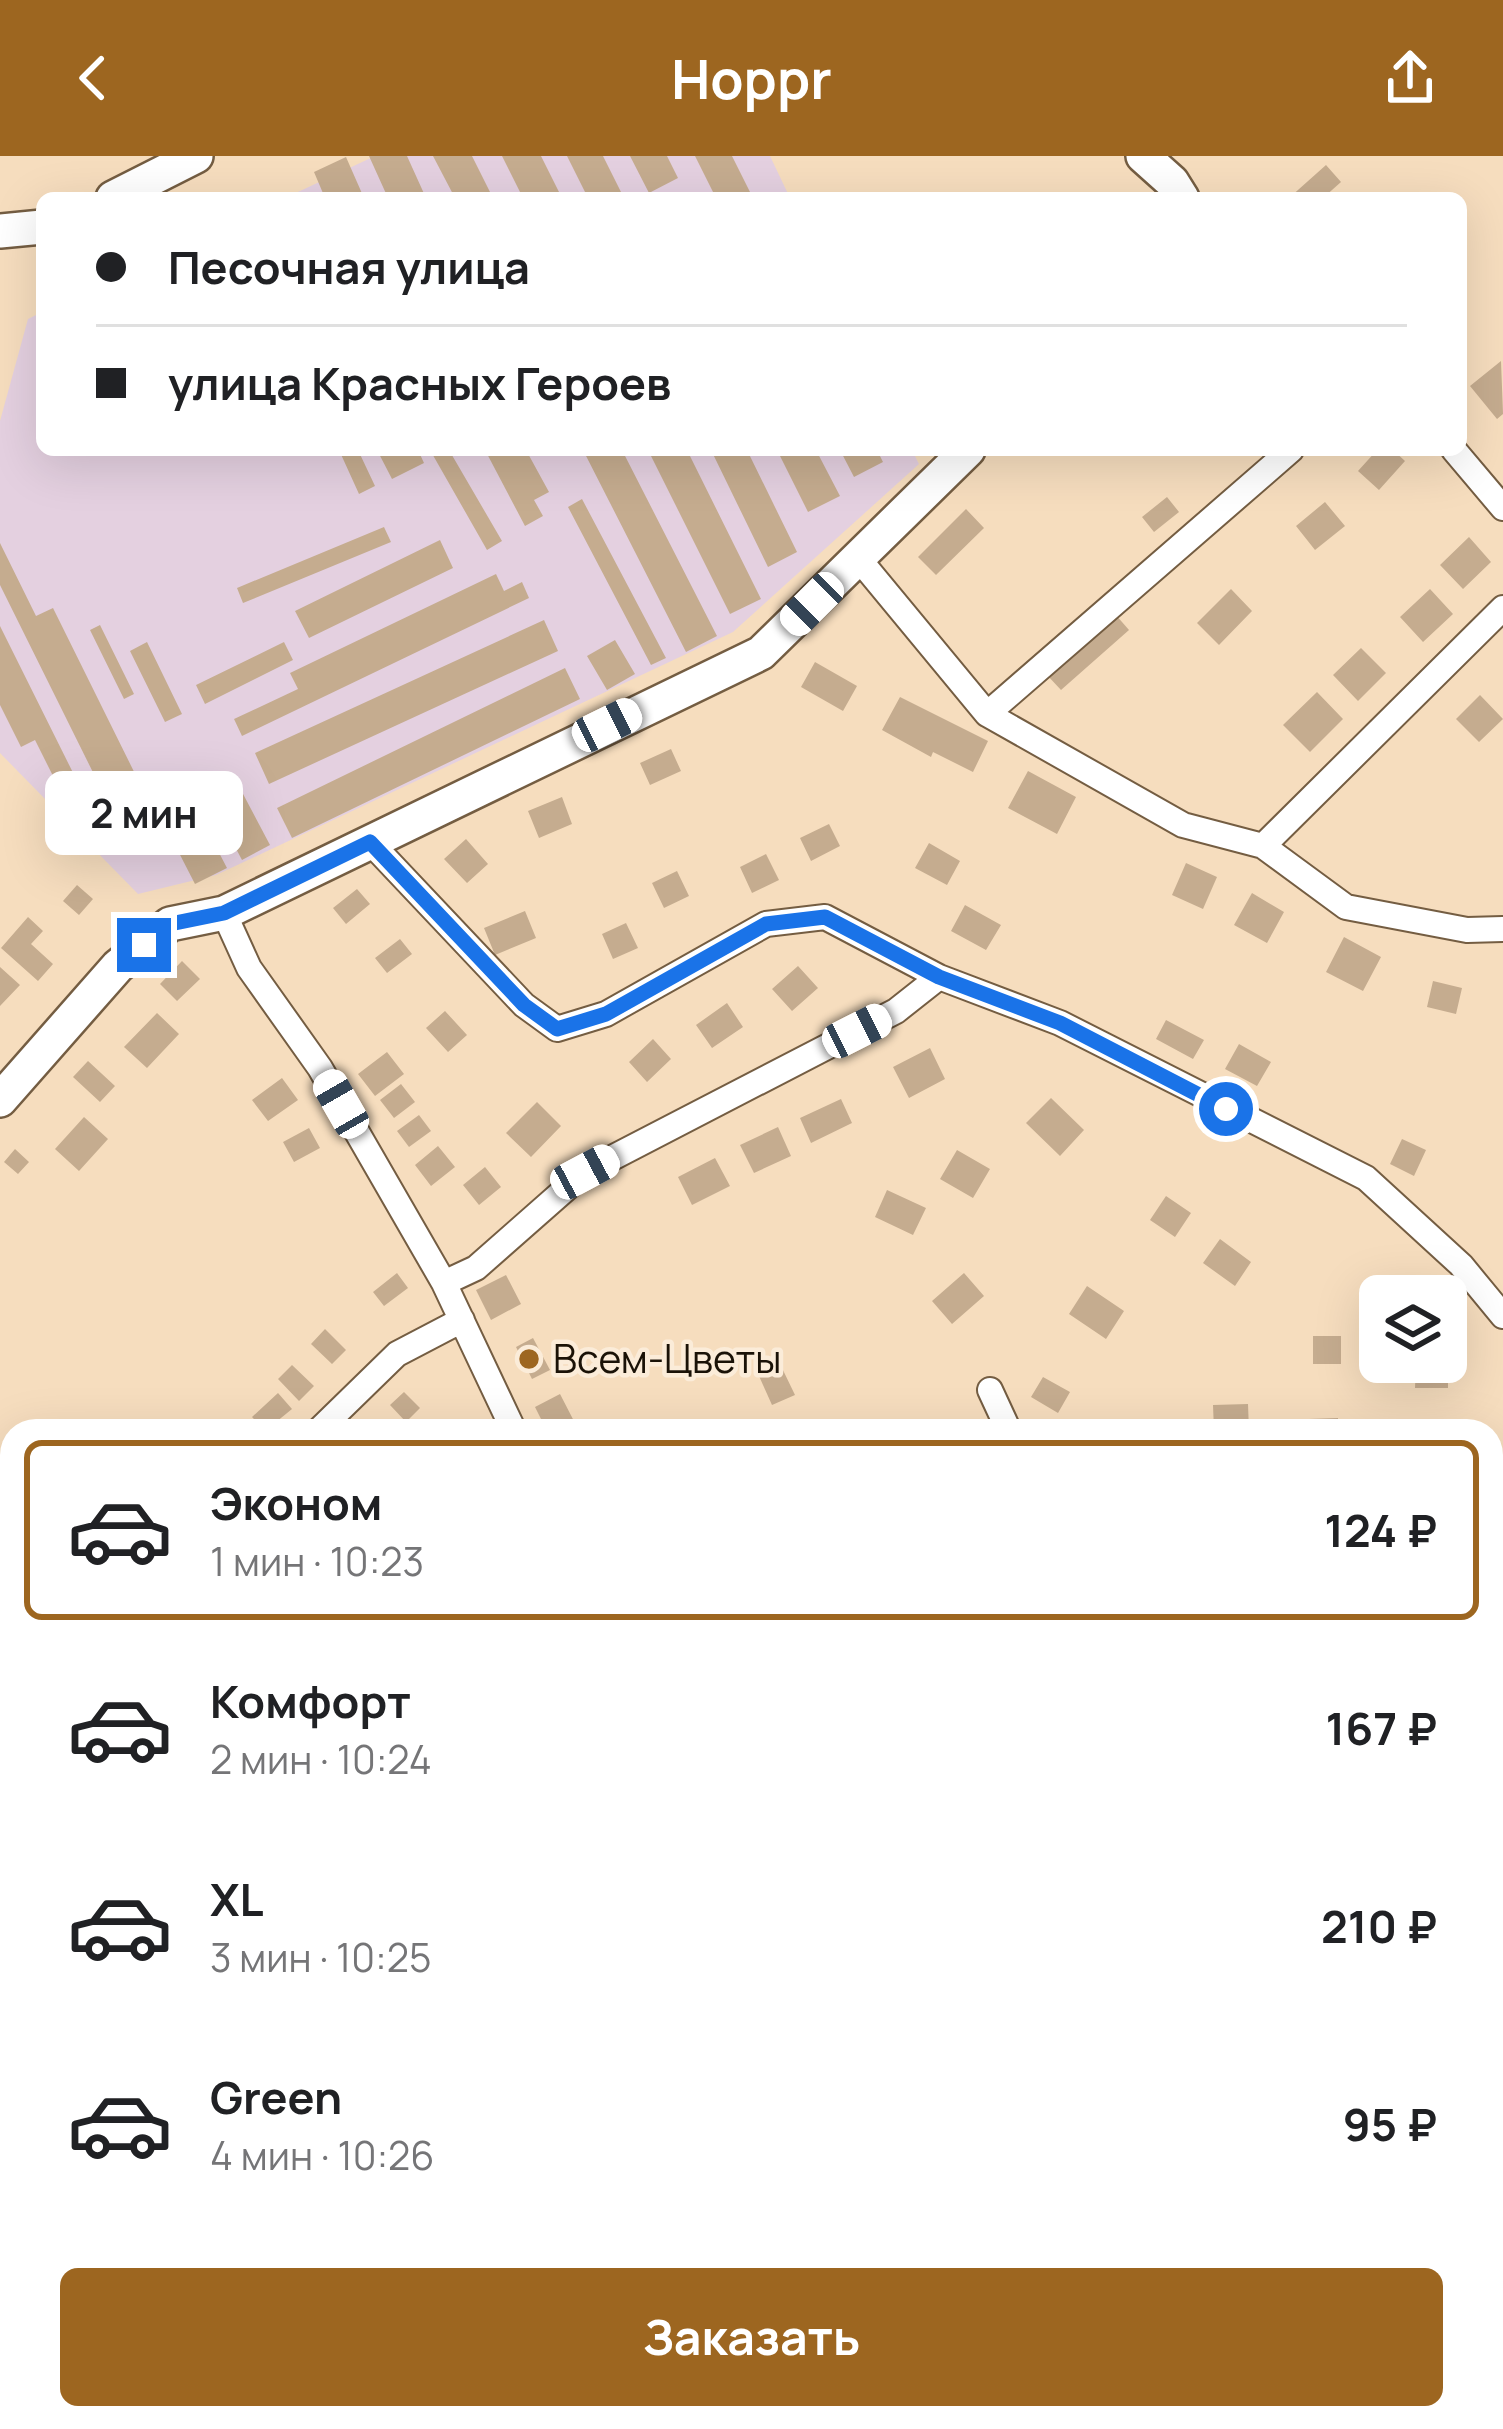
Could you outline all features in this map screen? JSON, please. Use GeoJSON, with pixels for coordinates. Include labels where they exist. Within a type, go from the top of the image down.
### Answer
{"type":"FeatureCollection","features":[{"type":"Feature","properties":{"kind":"main road"},"geometry":{"type":"LineString","coordinates":[[119,192],[145,168],[196,156]]}},
{"type":"Feature","properties":{"kind":"main road"},"geometry":{"type":"LineString","coordinates":[[1143,156],[1178,192]]}},
{"type":"Feature","properties":{"kind":"main road"},"geometry":{"type":"LineString","coordinates":[[0,231],[36,228]]}},
{"type":"Feature","properties":{"kind":"main road"},"geometry":{"type":"LineString","coordinates":[[0,1100],[118,966],[170,924],[224,913],[761,653],[962,456]]}},
{"type":"Feature","properties":{"kind":"street"},"geometry":{"type":"LineString","coordinates":[[987,714],[1284,456]]}},
{"type":"Feature","properties":{"kind":"street"},"geometry":{"type":"LineString","coordinates":[[1459,456],[1503,508]]}},
{"type":"Feature","properties":{"kind":"street"},"geometry":{"type":"LineString","coordinates":[[859,558],[987,714],[1183,825],[1263,846],[1346,907],[1467,930],[1503,929]]}},
{"type":"Feature","properties":{"kind":"street"},"geometry":{"type":"LineString","coordinates":[[1263,846],[1503,608]]}},
{"type":"Feature","properties":{"kind":"street"},"geometry":{"type":"LineString","coordinates":[[370,842],[524,1005],[557,1029],[606,1014],[766,924],[825,917],[939,977],[1060,1023],[1366,1178],[1461,1265],[1503,1316]]}},
{"type":"Feature","properties":{"kind":"street"},"geometry":{"type":"LineString","coordinates":[[224,913],[249,968],[320,1068],[444,1283],[508,1419]]}},
{"type":"Feature","properties":{"kind":"street"},"geometry":{"type":"LineString","coordinates":[[444,1283],[476,1268],[585,1172],[896,1011],[939,977]]}},
{"type":"Feature","properties":{"kind":"street"},"geometry":{"type":"LineString","coordinates":[[330,1419],[397,1354],[462,1320]]}},
{"type":"Feature","properties":{"kind":"street"},"geometry":{"type":"LineString","coordinates":[[990,1390],[1003,1419]]}},
{"type":"Feature","properties":{"kind":"shaded area"},"geometry":{"type":"Polygon","coordinates":[[[375,156],[770,156],[787,192],[298,192],[375,156]]]}},
{"type":"Feature","properties":{"kind":"shaded area"},"geometry":{"type":"Polygon","coordinates":[[[36,315],[36,456],[915,456],[919,464],[733,632],[216,875],[138,894],[0,753],[0,421],[28,319],[36,315]]]}},
{"type":"Feature","properties":{"kind":"building"},"geometry":{"type":"Polygon","coordinates":[[[369,156],[407,156],[423,192],[385,192],[369,156]]]}},
{"type":"Feature","properties":{"kind":"building"},"geometry":{"type":"Polygon","coordinates":[[[433,156],[472,156],[490,192],[452,192],[433,156]]]}},
{"type":"Feature","properties":{"kind":"building"},"geometry":{"type":"Polygon","coordinates":[[[502,156],[541,156],[559,192],[520,192],[502,156]]]}},
{"type":"Feature","properties":{"kind":"building"},"geometry":{"type":"Polygon","coordinates":[[[567,156],[603,156],[621,192],[585,192],[567,156]]]}},
{"type":"Feature","properties":{"kind":"building"},"geometry":{"type":"Polygon","coordinates":[[[630,156],[667,156],[678,178],[648,192],[630,156]]]}},
{"type":"Feature","properties":{"kind":"building"},"geometry":{"type":"Polygon","coordinates":[[[695,156],[732,156],[750,192],[713,192],[695,156]]]}},
{"type":"Feature","properties":{"kind":"building"},"geometry":{"type":"Polygon","coordinates":[[[346,157],[361,192],[322,192],[314,172],[346,157]]]}},
{"type":"Feature","properties":{"kind":"building"},"geometry":{"type":"Polygon","coordinates":[[[1326,165],[1341,182],[1330,192],[1296,192],[1326,165]]]}},
{"type":"Feature","properties":{"kind":"building"},"geometry":{"type":"Polygon","coordinates":[[[1501,361],[1503,414],[1497,419],[1470,386],[1501,361]]]}},
{"type":"Feature","properties":{"kind":"building"},"geometry":{"type":"Polygon","coordinates":[[[342,456],[361,456],[375,486],[359,494],[342,456]]]}},
{"type":"Feature","properties":{"kind":"building"},"geometry":{"type":"Polygon","coordinates":[[[380,456],[421,456],[424,463],[392,479],[380,456]]]}},
{"type":"Feature","properties":{"kind":"building"},"geometry":{"type":"Polygon","coordinates":[[[433,456],[452,456],[502,541],[487,550],[433,456]]]}},
{"type":"Feature","properties":{"kind":"building"},"geometry":{"type":"Polygon","coordinates":[[[488,456],[529,456],[549,492],[534,500],[543,516],[525,526],[488,456]]]}},
{"type":"Feature","properties":{"kind":"building"},"geometry":{"type":"Polygon","coordinates":[[[586,456],[625,456],[717,636],[686,652],[586,456]]]}},
{"type":"Feature","properties":{"kind":"building"},"geometry":{"type":"Polygon","coordinates":[[[651,456],[690,456],[761,599],[730,614],[651,456]]]}},
{"type":"Feature","properties":{"kind":"building"},"geometry":{"type":"Polygon","coordinates":[[[714,456],[750,456],[797,552],[768,567],[714,456]]]}},
{"type":"Feature","properties":{"kind":"building"},"geometry":{"type":"Polygon","coordinates":[[[780,456],[819,456],[840,496],[808,512],[780,456]]]}},
{"type":"Feature","properties":{"kind":"building"},"geometry":{"type":"Polygon","coordinates":[[[843,456],[880,456],[883,462],[854,477],[843,456]]]}},
{"type":"Feature","properties":{"kind":"building"},"geometry":{"type":"Polygon","coordinates":[[[1372,456],[1400,456],[1405,461],[1379,490],[1358,471],[1372,456]]]}},
{"type":"Feature","properties":{"kind":"building"},"geometry":{"type":"Polygon","coordinates":[[[1167,497],[1179,512],[1154,532],[1142,517],[1167,497]]]}},
{"type":"Feature","properties":{"kind":"building"},"geometry":{"type":"Polygon","coordinates":[[[582,499],[666,658],[651,665],[568,507],[582,499]]]}},
{"type":"Feature","properties":{"kind":"building"},"geometry":{"type":"Polygon","coordinates":[[[1325,502],[1345,526],[1315,550],[1296,526],[1325,502]]]}},
{"type":"Feature","properties":{"kind":"building"},"geometry":{"type":"Polygon","coordinates":[[[966,509],[984,528],[936,575],[918,557],[966,509]]]}},
{"type":"Feature","properties":{"kind":"building"},"geometry":{"type":"Polygon","coordinates":[[[384,527],[391,542],[243,603],[237,588],[384,527]]]}},
{"type":"Feature","properties":{"kind":"building"},"geometry":{"type":"Polygon","coordinates":[[[1469,537],[1491,562],[1463,589],[1440,565],[1469,537]]]}},
{"type":"Feature","properties":{"kind":"building"},"geometry":{"type":"Polygon","coordinates":[[[440,540],[453,568],[309,638],[295,611],[440,540]]]}},
{"type":"Feature","properties":{"kind":"building"},"geometry":{"type":"Polygon","coordinates":[[[0,543],[36,616],[53,608],[148,800],[130,809],[149,846],[133,853],[0,585],[0,543]]]}},
{"type":"Feature","properties":{"kind":"building"},"geometry":{"type":"Polygon","coordinates":[[[496,574],[504,591],[522,582],[529,598],[242,736],[234,719],[298,689],[290,673],[496,574]]]}},
{"type":"Feature","properties":{"kind":"building"},"geometry":{"type":"Polygon","coordinates":[[[1231,589],[1252,611],[1219,645],[1197,623],[1231,589]]]}},
{"type":"Feature","properties":{"kind":"building"},"geometry":{"type":"Polygon","coordinates":[[[1430,589],[1453,614],[1423,642],[1400,617],[1430,589]]]}},
{"type":"Feature","properties":{"kind":"building"},"geometry":{"type":"Polygon","coordinates":[[[1115,614],[1129,630],[1061,690],[1047,675],[1115,614]]]}},
{"type":"Feature","properties":{"kind":"building"},"geometry":{"type":"Polygon","coordinates":[[[544,620],[558,651],[269,784],[255,753],[544,620]]]}},
{"type":"Feature","properties":{"kind":"building"},"geometry":{"type":"Polygon","coordinates":[[[100,625],[134,694],[124,699],[90,630],[100,625]]]}},
{"type":"Feature","properties":{"kind":"building"},"geometry":{"type":"Polygon","coordinates":[[[0,626],[98,823],[81,832],[35,740],[21,747],[0,705],[0,626]]]}},
{"type":"Feature","properties":{"kind":"building"},"geometry":{"type":"Polygon","coordinates":[[[615,640],[635,674],[607,690],[587,656],[615,640]]]}},
{"type":"Feature","properties":{"kind":"building"},"geometry":{"type":"Polygon","coordinates":[[[147,642],[182,714],[165,722],[130,651],[147,642]]]}},
{"type":"Feature","properties":{"kind":"building"},"geometry":{"type":"Polygon","coordinates":[[[284,642],[293,660],[205,704],[196,685],[284,642]]]}},
{"type":"Feature","properties":{"kind":"building"},"geometry":{"type":"Polygon","coordinates":[[[1361,648],[1386,673],[1358,701],[1333,675],[1361,648]]]}},
{"type":"Feature","properties":{"kind":"building"},"geometry":{"type":"Polygon","coordinates":[[[815,662],[857,686],[843,711],[801,687],[815,662]]]}},
{"type":"Feature","properties":{"kind":"building"},"geometry":{"type":"Polygon","coordinates":[[[565,668],[580,699],[292,838],[277,808],[565,668]]]}},
{"type":"Feature","properties":{"kind":"building"},"geometry":{"type":"Polygon","coordinates":[[[1317,692],[1343,719],[1310,752],[1283,725],[1317,692]]]}},
{"type":"Feature","properties":{"kind":"building"},"geometry":{"type":"Polygon","coordinates":[[[1480,695],[1503,719],[1479,742],[1456,719],[1480,695]]]}},
{"type":"Feature","properties":{"kind":"building"},"geometry":{"type":"Polygon","coordinates":[[[900,697],[988,741],[973,772],[933,752],[931,757],[882,730],[900,697]]]}},
{"type":"Feature","properties":{"kind":"building"},"geometry":{"type":"Polygon","coordinates":[[[671,749],[681,771],[650,785],[640,763],[671,749]]]}},
{"type":"Feature","properties":{"kind":"building"},"geometry":{"type":"Polygon","coordinates":[[[1028,771],[1076,797],[1057,834],[1008,808],[1028,771]]]}},
{"type":"Feature","properties":{"kind":"building"},"geometry":{"type":"Polygon","coordinates":[[[233,775],[270,845],[242,860],[205,790],[233,775]]]}},
{"type":"Feature","properties":{"kind":"building"},"geometry":{"type":"Polygon","coordinates":[[[190,797],[227,868],[195,884],[159,814],[190,797]]]}},
{"type":"Feature","properties":{"kind":"building"},"geometry":{"type":"Polygon","coordinates":[[[562,797],[572,824],[539,838],[528,811],[562,797]]]}},
{"type":"Feature","properties":{"kind":"building"},"geometry":{"type":"Polygon","coordinates":[[[829,824],[840,846],[811,861],[800,838],[829,824]]]}},
{"type":"Feature","properties":{"kind":"building"},"geometry":{"type":"Polygon","coordinates":[[[466,839],[488,864],[467,883],[444,859],[466,839]]]}},
{"type":"Feature","properties":{"kind":"building"},"geometry":{"type":"Polygon","coordinates":[[[929,843],[960,861],[947,885],[915,868],[929,843]]]}},
{"type":"Feature","properties":{"kind":"building"},"geometry":{"type":"Polygon","coordinates":[[[766,854],[779,880],[752,893],[740,867],[766,854]]]}},
{"type":"Feature","properties":{"kind":"building"},"geometry":{"type":"Polygon","coordinates":[[[1186,863],[1217,877],[1203,909],[1172,895],[1186,863]]]}},
{"type":"Feature","properties":{"kind":"building"},"geometry":{"type":"Polygon","coordinates":[[[677,871],[689,896],[664,908],[652,883],[677,871]]]}},
{"type":"Feature","properties":{"kind":"building"},"geometry":{"type":"Polygon","coordinates":[[[77,885],[93,899],[79,915],[63,901],[77,885]]]}},
{"type":"Feature","properties":{"kind":"building"},"geometry":{"type":"Polygon","coordinates":[[[357,889],[370,904],[346,924],[333,908],[357,889]]]}},
{"type":"Feature","properties":{"kind":"building"},"geometry":{"type":"Polygon","coordinates":[[[1252,893],[1284,912],[1267,943],[1234,925],[1252,893]]]}},
{"type":"Feature","properties":{"kind":"building"},"geometry":{"type":"Polygon","coordinates":[[[965,905],[1001,925],[986,950],[951,931],[965,905]]]}},
{"type":"Feature","properties":{"kind":"building"},"geometry":{"type":"Polygon","coordinates":[[[525,911],[536,938],[495,955],[484,928],[525,911]]]}},
{"type":"Feature","properties":{"kind":"building"},"geometry":{"type":"Polygon","coordinates":[[[28,917],[43,931],[31,944],[53,964],[38,981],[1,948],[28,917]]]}},
{"type":"Feature","properties":{"kind":"building"},"geometry":{"type":"Polygon","coordinates":[[[626,923],[638,948],[613,959],[602,934],[626,923]]]}},
{"type":"Feature","properties":{"kind":"building"},"geometry":{"type":"Polygon","coordinates":[[[1344,937],[1381,957],[1363,991],[1326,972],[1344,937]]]}},
{"type":"Feature","properties":{"kind":"building"},"geometry":{"type":"Polygon","coordinates":[[[400,939],[412,954],[387,973],[375,958],[400,939]]]}},
{"type":"Feature","properties":{"kind":"building"},"geometry":{"type":"Polygon","coordinates":[[[182,961],[200,979],[177,1001],[160,984],[182,961]]]}},
{"type":"Feature","properties":{"kind":"building"},"geometry":{"type":"Polygon","coordinates":[[[798,966],[818,988],[792,1011],[772,989],[798,966]]]}},
{"type":"Feature","properties":{"kind":"building"},"geometry":{"type":"Polygon","coordinates":[[[0,967],[20,985],[0,1006],[0,967]]]}},
{"type":"Feature","properties":{"kind":"building"},"geometry":{"type":"Polygon","coordinates":[[[1433,981],[1462,988],[1456,1014],[1427,1007],[1433,981]]]}},
{"type":"Feature","properties":{"kind":"building"},"geometry":{"type":"Polygon","coordinates":[[[727,1003],[743,1027],[712,1048],[696,1025],[727,1003]]]}},
{"type":"Feature","properties":{"kind":"building"},"geometry":{"type":"Polygon","coordinates":[[[445,1011],[467,1035],[448,1052],[426,1028],[445,1011]]]}},
{"type":"Feature","properties":{"kind":"building"},"geometry":{"type":"Polygon","coordinates":[[[157,1013],[179,1034],[147,1068],[124,1047],[157,1013]]]}},
{"type":"Feature","properties":{"kind":"building"},"geometry":{"type":"Polygon","coordinates":[[[1166,1020],[1204,1040],[1193,1059],[1156,1039],[1166,1020]]]}},
{"type":"Feature","properties":{"kind":"building"},"geometry":{"type":"Polygon","coordinates":[[[653,1039],[671,1059],[647,1082],[629,1062],[653,1039]]]}},
{"type":"Feature","properties":{"kind":"building"},"geometry":{"type":"Polygon","coordinates":[[[1239,1044],[1271,1062],[1257,1086],[1225,1069],[1239,1044]]]}},
{"type":"Feature","properties":{"kind":"building"},"geometry":{"type":"Polygon","coordinates":[[[930,1048],[945,1079],[909,1098],[893,1067],[930,1048]]]}},
{"type":"Feature","properties":{"kind":"building"},"geometry":{"type":"Polygon","coordinates":[[[387,1052],[404,1074],[375,1096],[358,1074],[387,1052]]]}},
{"type":"Feature","properties":{"kind":"building"},"geometry":{"type":"Polygon","coordinates":[[[88,1061],[115,1086],[100,1102],[73,1077],[88,1061]]]}},
{"type":"Feature","properties":{"kind":"building"},"geometry":{"type":"Polygon","coordinates":[[[282,1078],[298,1100],[268,1121],[252,1100],[282,1078]]]}},
{"type":"Feature","properties":{"kind":"building"},"geometry":{"type":"Polygon","coordinates":[[[401,1084],[415,1102],[394,1118],[380,1100],[401,1084]]]}},
{"type":"Feature","properties":{"kind":"building"},"geometry":{"type":"Polygon","coordinates":[[[1051,1098],[1084,1130],[1060,1156],[1026,1123],[1051,1098]]]}},
{"type":"Feature","properties":{"kind":"building"},"geometry":{"type":"Polygon","coordinates":[[[841,1099],[852,1123],[811,1143],[800,1118],[841,1099]]]}},
{"type":"Feature","properties":{"kind":"building"},"geometry":{"type":"Polygon","coordinates":[[[537,1102],[561,1126],[531,1157],[506,1133],[537,1102]]]}},
{"type":"Feature","properties":{"kind":"building"},"geometry":{"type":"Polygon","coordinates":[[[419,1115],[431,1131],[409,1147],[397,1131],[419,1115]]]}},
{"type":"Feature","properties":{"kind":"building"},"geometry":{"type":"Polygon","coordinates":[[[84,1117],[108,1139],[79,1171],[55,1149],[84,1117]]]}},
{"type":"Feature","properties":{"kind":"building"},"geometry":{"type":"Polygon","coordinates":[[[778,1127],[791,1156],[754,1173],[740,1145],[778,1127]]]}},
{"type":"Feature","properties":{"kind":"building"},"geometry":{"type":"Polygon","coordinates":[[[309,1128],[320,1148],[294,1162],[283,1142],[309,1128]]]}},
{"type":"Feature","properties":{"kind":"building"},"geometry":{"type":"Polygon","coordinates":[[[1402,1139],[1426,1150],[1414,1176],[1390,1164],[1402,1139]]]}},
{"type":"Feature","properties":{"kind":"building"},"geometry":{"type":"Polygon","coordinates":[[[438,1146],[455,1167],[431,1186],[415,1165],[438,1146]]]}},
{"type":"Feature","properties":{"kind":"building"},"geometry":{"type":"Polygon","coordinates":[[[15,1149],[29,1162],[18,1174],[4,1162],[15,1149]]]}},
{"type":"Feature","properties":{"kind":"building"},"geometry":{"type":"Polygon","coordinates":[[[957,1150],[990,1169],[973,1198],[940,1179],[957,1150]]]}},
{"type":"Feature","properties":{"kind":"building"},"geometry":{"type":"Polygon","coordinates":[[[715,1158],[730,1186],[692,1205],[678,1177],[715,1158]]]}},
{"type":"Feature","properties":{"kind":"building"},"geometry":{"type":"Polygon","coordinates":[[[485,1167],[501,1187],[479,1205],[463,1185],[485,1167]]]}},
{"type":"Feature","properties":{"kind":"building"},"geometry":{"type":"Polygon","coordinates":[[[887,1190],[926,1208],[913,1235],[875,1217],[887,1190]]]}},
{"type":"Feature","properties":{"kind":"building"},"geometry":{"type":"Polygon","coordinates":[[[1166,1196],[1191,1213],[1175,1237],[1150,1220],[1166,1196]]]}},
{"type":"Feature","properties":{"kind":"building"},"geometry":{"type":"Polygon","coordinates":[[[1220,1239],[1251,1262],[1235,1286],[1203,1263],[1220,1239]]]}},
{"type":"Feature","properties":{"kind":"building"},"geometry":{"type":"Polygon","coordinates":[[[397,1273],[408,1288],[384,1306],[373,1292],[397,1273]]]}},
{"type":"Feature","properties":{"kind":"building"},"geometry":{"type":"Polygon","coordinates":[[[964,1273],[984,1296],[952,1324],[932,1301],[964,1273]]]}},
{"type":"Feature","properties":{"kind":"building"},"geometry":{"type":"Polygon","coordinates":[[[506,1275],[521,1304],[491,1320],[476,1290],[506,1275]]]}},
{"type":"Feature","properties":{"kind":"building"},"geometry":{"type":"Polygon","coordinates":[[[1087,1286],[1124,1311],[1106,1339],[1069,1314],[1087,1286]]]}},
{"type":"Feature","properties":{"kind":"building"},"geometry":{"type":"Polygon","coordinates":[[[325,1329],[346,1350],[332,1364],[311,1344],[325,1329]]]}},
{"type":"Feature","properties":{"kind":"building"},"geometry":{"type":"Polygon","coordinates":[[[1313,1336],[1341,1336],[1341,1364],[1313,1364],[1313,1336]]]}},
{"type":"Feature","properties":{"kind":"building"},"geometry":{"type":"Polygon","coordinates":[[[533,1338],[550,1370],[532,1379],[516,1347],[533,1338]]]}},
{"type":"Feature","properties":{"kind":"building"},"geometry":{"type":"Polygon","coordinates":[[[292,1365],[314,1386],[299,1401],[278,1379],[292,1365]]]}},
{"type":"Feature","properties":{"kind":"building"},"geometry":{"type":"Polygon","coordinates":[[[781,1366],[795,1395],[772,1405],[759,1376],[781,1366]]]}},
{"type":"Feature","properties":{"kind":"building"},"geometry":{"type":"Polygon","coordinates":[[[1043,1377],[1070,1392],[1058,1413],[1031,1397],[1043,1377]]]}},
{"type":"Feature","properties":{"kind":"building"},"geometry":{"type":"Polygon","coordinates":[[[1415,1383],[1448,1383],[1448,1388],[1415,1388],[1415,1383]]]}},
{"type":"Feature","properties":{"kind":"building"},"geometry":{"type":"Polygon","coordinates":[[[404,1392],[420,1408],[403,1419],[390,1405],[404,1392]]]}},
{"type":"Feature","properties":{"kind":"building"},"geometry":{"type":"Polygon","coordinates":[[[278,1393],[292,1409],[280,1419],[252,1417],[278,1393]]]}},
{"type":"Feature","properties":{"kind":"building"},"geometry":{"type":"Polygon","coordinates":[[[560,1394],[573,1419],[541,1419],[535,1407],[560,1394]]]}},
{"type":"Feature","properties":{"kind":"building"},"geometry":{"type":"Polygon","coordinates":[[[1248,1404],[1249,1419],[1214,1419],[1213,1405],[1248,1404]]]}},
{"type":"Feature","properties":{"kind":"place","name":"Всем-Цветы"},"geometry":{"type":"Point","coordinates":[529,1359]}},
{"type":"Feature","properties":{"kind":"route"},"geometry":{"type":"LineString","coordinates":[[144,945],[170,924],[224,913],[370,842],[524,1005],[557,1029],[606,1014],[766,924],[825,917],[939,977],[1060,1023],[1226,1109]]}}]}
